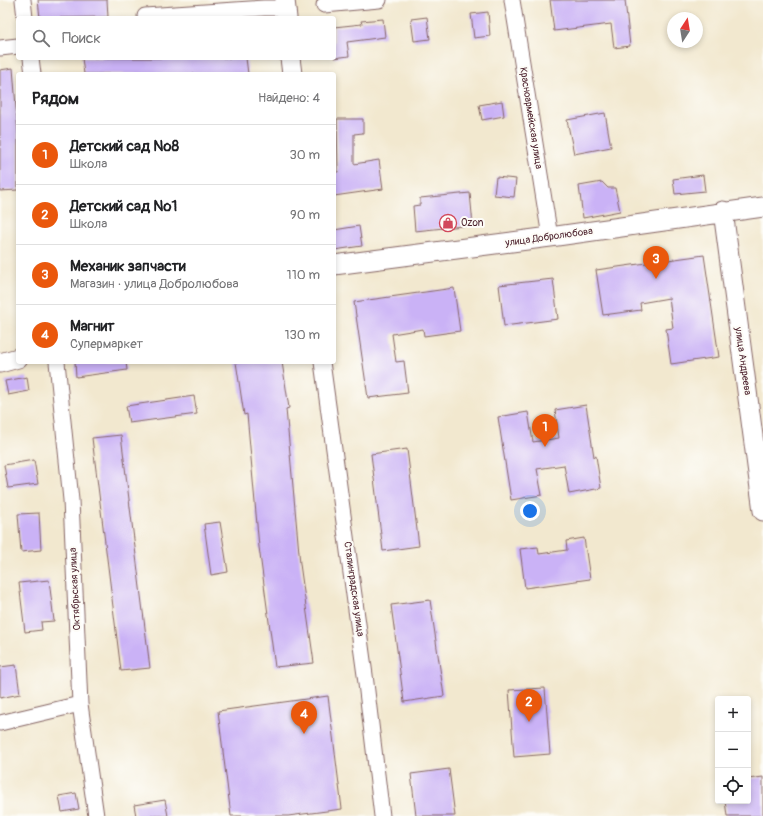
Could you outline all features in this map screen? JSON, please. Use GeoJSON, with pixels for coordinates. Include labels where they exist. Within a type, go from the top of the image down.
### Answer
{"type":"FeatureCollection","features":[{"type":"Feature","properties":{"kind":"street"},"geometry":{"type":"LineString","coordinates":[[23,0],[25,16]]}},
{"type":"Feature","properties":{"kind":"street"},"geometry":{"type":"LineString","coordinates":[[324,5],[379,0]]}},
{"type":"Feature","properties":{"kind":"street","name":"Красноармейская улица"},"geometry":{"type":"LineString","coordinates":[[512,0],[550,237]]}},
{"type":"Feature","properties":{"kind":"street"},"geometry":{"type":"LineString","coordinates":[[145,16],[264,8],[286,9]]}},
{"type":"Feature","properties":{"kind":"street"},"geometry":{"type":"LineString","coordinates":[[0,48],[16,46]]}},
{"type":"Feature","properties":{"kind":"street"},"geometry":{"type":"LineString","coordinates":[[31,60],[33,72]]}},
{"type":"Feature","properties":{"kind":"street"},"geometry":{"type":"LineString","coordinates":[[290,60],[292,72]]}},
{"type":"Feature","properties":{"kind":"street","name":"улица Добролюбова"},"geometry":{"type":"LineString","coordinates":[[336,265],[550,237],[723,211],[763,207]]}},
{"type":"Feature","properties":{"kind":"street","name":"улица Андреева"},"geometry":{"type":"LineString","coordinates":[[723,211],[763,511]]}},
{"type":"Feature","properties":{"kind":"street"},"geometry":{"type":"LineString","coordinates":[[0,363],[16,359]]}},
{"type":"Feature","properties":{"kind":"street","name":"Октябрьская улица"},"geometry":{"type":"LineString","coordinates":[[57,364],[71,500],[80,704],[96,816]]}},
{"type":"Feature","properties":{"kind":"street","name":"Сталинградская улица"},"geometry":{"type":"LineString","coordinates":[[322,364],[365,675],[382,816]]}},
{"type":"Feature","properties":{"kind":"street"},"geometry":{"type":"LineString","coordinates":[[0,723],[80,704]]}},
{"type":"Feature","properties":{"kind":"building"},"geometry":{"type":"Polygon","coordinates":[[[38,0],[107,0],[108,16],[40,16],[38,0]]]}},
{"type":"Feature","properties":{"kind":"building"},"geometry":{"type":"Polygon","coordinates":[[[550,0],[625,0],[630,46],[614,48],[611,24],[554,31],[550,0]]]}},
{"type":"Feature","properties":{"kind":"building"},"geometry":{"type":"Polygon","coordinates":[[[488,12],[490,36],[474,38],[471,14],[488,12]]]}},
{"type":"Feature","properties":{"kind":"building"},"geometry":{"type":"Polygon","coordinates":[[[427,17],[430,39],[414,41],[411,19],[427,17]]]}},
{"type":"Feature","properties":{"kind":"building"},"geometry":{"type":"Polygon","coordinates":[[[383,19],[385,37],[347,42],[349,56],[336,58],[336,27],[362,24],[361,21],[383,19]]]}},
{"type":"Feature","properties":{"kind":"building"},"geometry":{"type":"Polygon","coordinates":[[[82,60],[246,60],[248,72],[84,72],[82,60]]]}},
{"type":"Feature","properties":{"kind":"building"},"geometry":{"type":"Polygon","coordinates":[[[13,68],[16,107],[16,190],[0,191],[0,70],[13,68]]]}},
{"type":"Feature","properties":{"kind":"building"},"geometry":{"type":"Polygon","coordinates":[[[502,101],[504,116],[482,120],[479,105],[502,101]]]}},
{"type":"Feature","properties":{"kind":"building"},"geometry":{"type":"Polygon","coordinates":[[[605,113],[611,147],[574,154],[567,120],[605,113]]]}},
{"type":"Feature","properties":{"kind":"building"},"geometry":{"type":"Polygon","coordinates":[[[337,119],[363,119],[363,133],[354,134],[354,164],[379,160],[383,189],[336,196],[336,172],[338,172],[337,119]]]}},
{"type":"Feature","properties":{"kind":"building"},"geometry":{"type":"Polygon","coordinates":[[[703,175],[705,191],[675,194],[673,179],[703,175]]]}},
{"type":"Feature","properties":{"kind":"building"},"geometry":{"type":"Polygon","coordinates":[[[496,177],[516,179],[514,197],[494,195],[496,177]]]}},
{"type":"Feature","properties":{"kind":"building"},"geometry":{"type":"Polygon","coordinates":[[[602,182],[608,188],[615,188],[620,211],[583,218],[579,186],[602,182]]]}},
{"type":"Feature","properties":{"kind":"building"},"geometry":{"type":"Polygon","coordinates":[[[470,193],[473,225],[415,231],[413,206],[420,205],[420,198],[470,193]]]}},
{"type":"Feature","properties":{"kind":"building"},"geometry":{"type":"Polygon","coordinates":[[[359,226],[362,246],[336,250],[336,230],[359,226]]]}},
{"type":"Feature","properties":{"kind":"building"},"geometry":{"type":"Polygon","coordinates":[[[704,255],[719,357],[671,364],[666,329],[673,328],[669,298],[640,303],[641,310],[603,315],[596,270],[704,255]]]}},
{"type":"Feature","properties":{"kind":"building"},"geometry":{"type":"Polygon","coordinates":[[[553,279],[558,319],[504,326],[499,285],[553,279]]]}},
{"type":"Feature","properties":{"kind":"building"},"geometry":{"type":"Polygon","coordinates":[[[454,288],[460,331],[424,336],[423,329],[392,334],[396,362],[404,361],[408,393],[368,398],[354,302],[454,288]]]}},
{"type":"Feature","properties":{"kind":"building"},"geometry":{"type":"Polygon","coordinates":[[[75,364],[126,364],[127,370],[76,377],[75,364]]]}},
{"type":"Feature","properties":{"kind":"building"},"geometry":{"type":"Polygon","coordinates":[[[236,364],[282,364],[289,408],[286,409],[300,564],[314,663],[275,667],[259,547],[247,414],[244,415],[236,364]]]}},
{"type":"Feature","properties":{"kind":"building"},"geometry":{"type":"Polygon","coordinates":[[[27,377],[29,391],[8,395],[5,381],[27,377]]]}},
{"type":"Feature","properties":{"kind":"building"},"geometry":{"type":"Polygon","coordinates":[[[194,396],[197,414],[129,423],[126,406],[194,396]]]}},
{"type":"Feature","properties":{"kind":"building"},"geometry":{"type":"Polygon","coordinates":[[[586,405],[594,457],[596,456],[601,488],[569,494],[564,465],[537,469],[542,495],[511,500],[498,417],[528,412],[533,442],[559,438],[555,410],[586,405]]]}},
{"type":"Feature","properties":{"kind":"building"},"geometry":{"type":"Polygon","coordinates":[[[121,435],[150,668],[121,671],[92,438],[121,435]]]}},
{"type":"Feature","properties":{"kind":"building"},"geometry":{"type":"Polygon","coordinates":[[[407,449],[419,546],[383,551],[371,454],[407,449]]]}},
{"type":"Feature","properties":{"kind":"building"},"geometry":{"type":"Polygon","coordinates":[[[34,460],[38,484],[8,488],[4,465],[34,460]]]}},
{"type":"Feature","properties":{"kind":"building"},"geometry":{"type":"Polygon","coordinates":[[[39,513],[41,550],[21,552],[18,514],[39,513]]]}},
{"type":"Feature","properties":{"kind":"building"},"geometry":{"type":"Polygon","coordinates":[[[220,522],[228,572],[211,575],[204,524],[220,522]]]}},
{"type":"Feature","properties":{"kind":"building"},"geometry":{"type":"Polygon","coordinates":[[[584,538],[590,579],[525,588],[520,549],[538,547],[539,554],[567,550],[566,541],[584,538]]]}},
{"type":"Feature","properties":{"kind":"building"},"geometry":{"type":"Polygon","coordinates":[[[49,580],[54,621],[41,622],[42,630],[25,632],[19,583],[49,580]]]}},
{"type":"Feature","properties":{"kind":"building"},"geometry":{"type":"Polygon","coordinates":[[[430,600],[444,696],[404,702],[391,605],[430,600]]]}},
{"type":"Feature","properties":{"kind":"building"},"geometry":{"type":"Polygon","coordinates":[[[16,665],[20,694],[0,698],[0,667],[16,665]]]}},
{"type":"Feature","properties":{"kind":"building"},"geometry":{"type":"Polygon","coordinates":[[[545,688],[550,754],[514,757],[509,690],[545,688]]]}},
{"type":"Feature","properties":{"kind":"building"},"geometry":{"type":"Polygon","coordinates":[[[328,696],[342,809],[288,816],[231,816],[218,711],[328,696]]]}},
{"type":"Feature","properties":{"kind":"building"},"geometry":{"type":"Polygon","coordinates":[[[449,769],[455,816],[416,816],[411,774],[449,769]]]}},
{"type":"Feature","properties":{"kind":"building"},"geometry":{"type":"Polygon","coordinates":[[[763,777],[763,816],[727,816],[725,804],[751,804],[751,779],[763,777]]]}},
{"type":"Feature","properties":{"kind":"building"},"geometry":{"type":"Polygon","coordinates":[[[76,793],[79,809],[62,812],[59,796],[76,793]]]}},
{"type":"Feature","properties":{"kind":"building"},"geometry":{"type":"Polygon","coordinates":[[[165,800],[168,816],[136,816],[134,805],[165,800]]]}},
{"type":"Feature","properties":{"kind":"place","name":"Ozon"},"geometry":{"type":"Point","coordinates":[448,223]}},
{"type":"Feature","properties":{"kind":"place","name":"Механик запчасти"},"geometry":{"type":"Point","coordinates":[656,279]}},
{"type":"Feature","properties":{"kind":"place","name":"Детский сад №8"},"geometry":{"type":"Point","coordinates":[545,447]}},
{"type":"Feature","properties":{"kind":"place","name":"Детский сад №1"},"geometry":{"type":"Point","coordinates":[529,722]}},
{"type":"Feature","properties":{"kind":"place","name":"Магнит"},"geometry":{"type":"Point","coordinates":[304,734]}}]}
